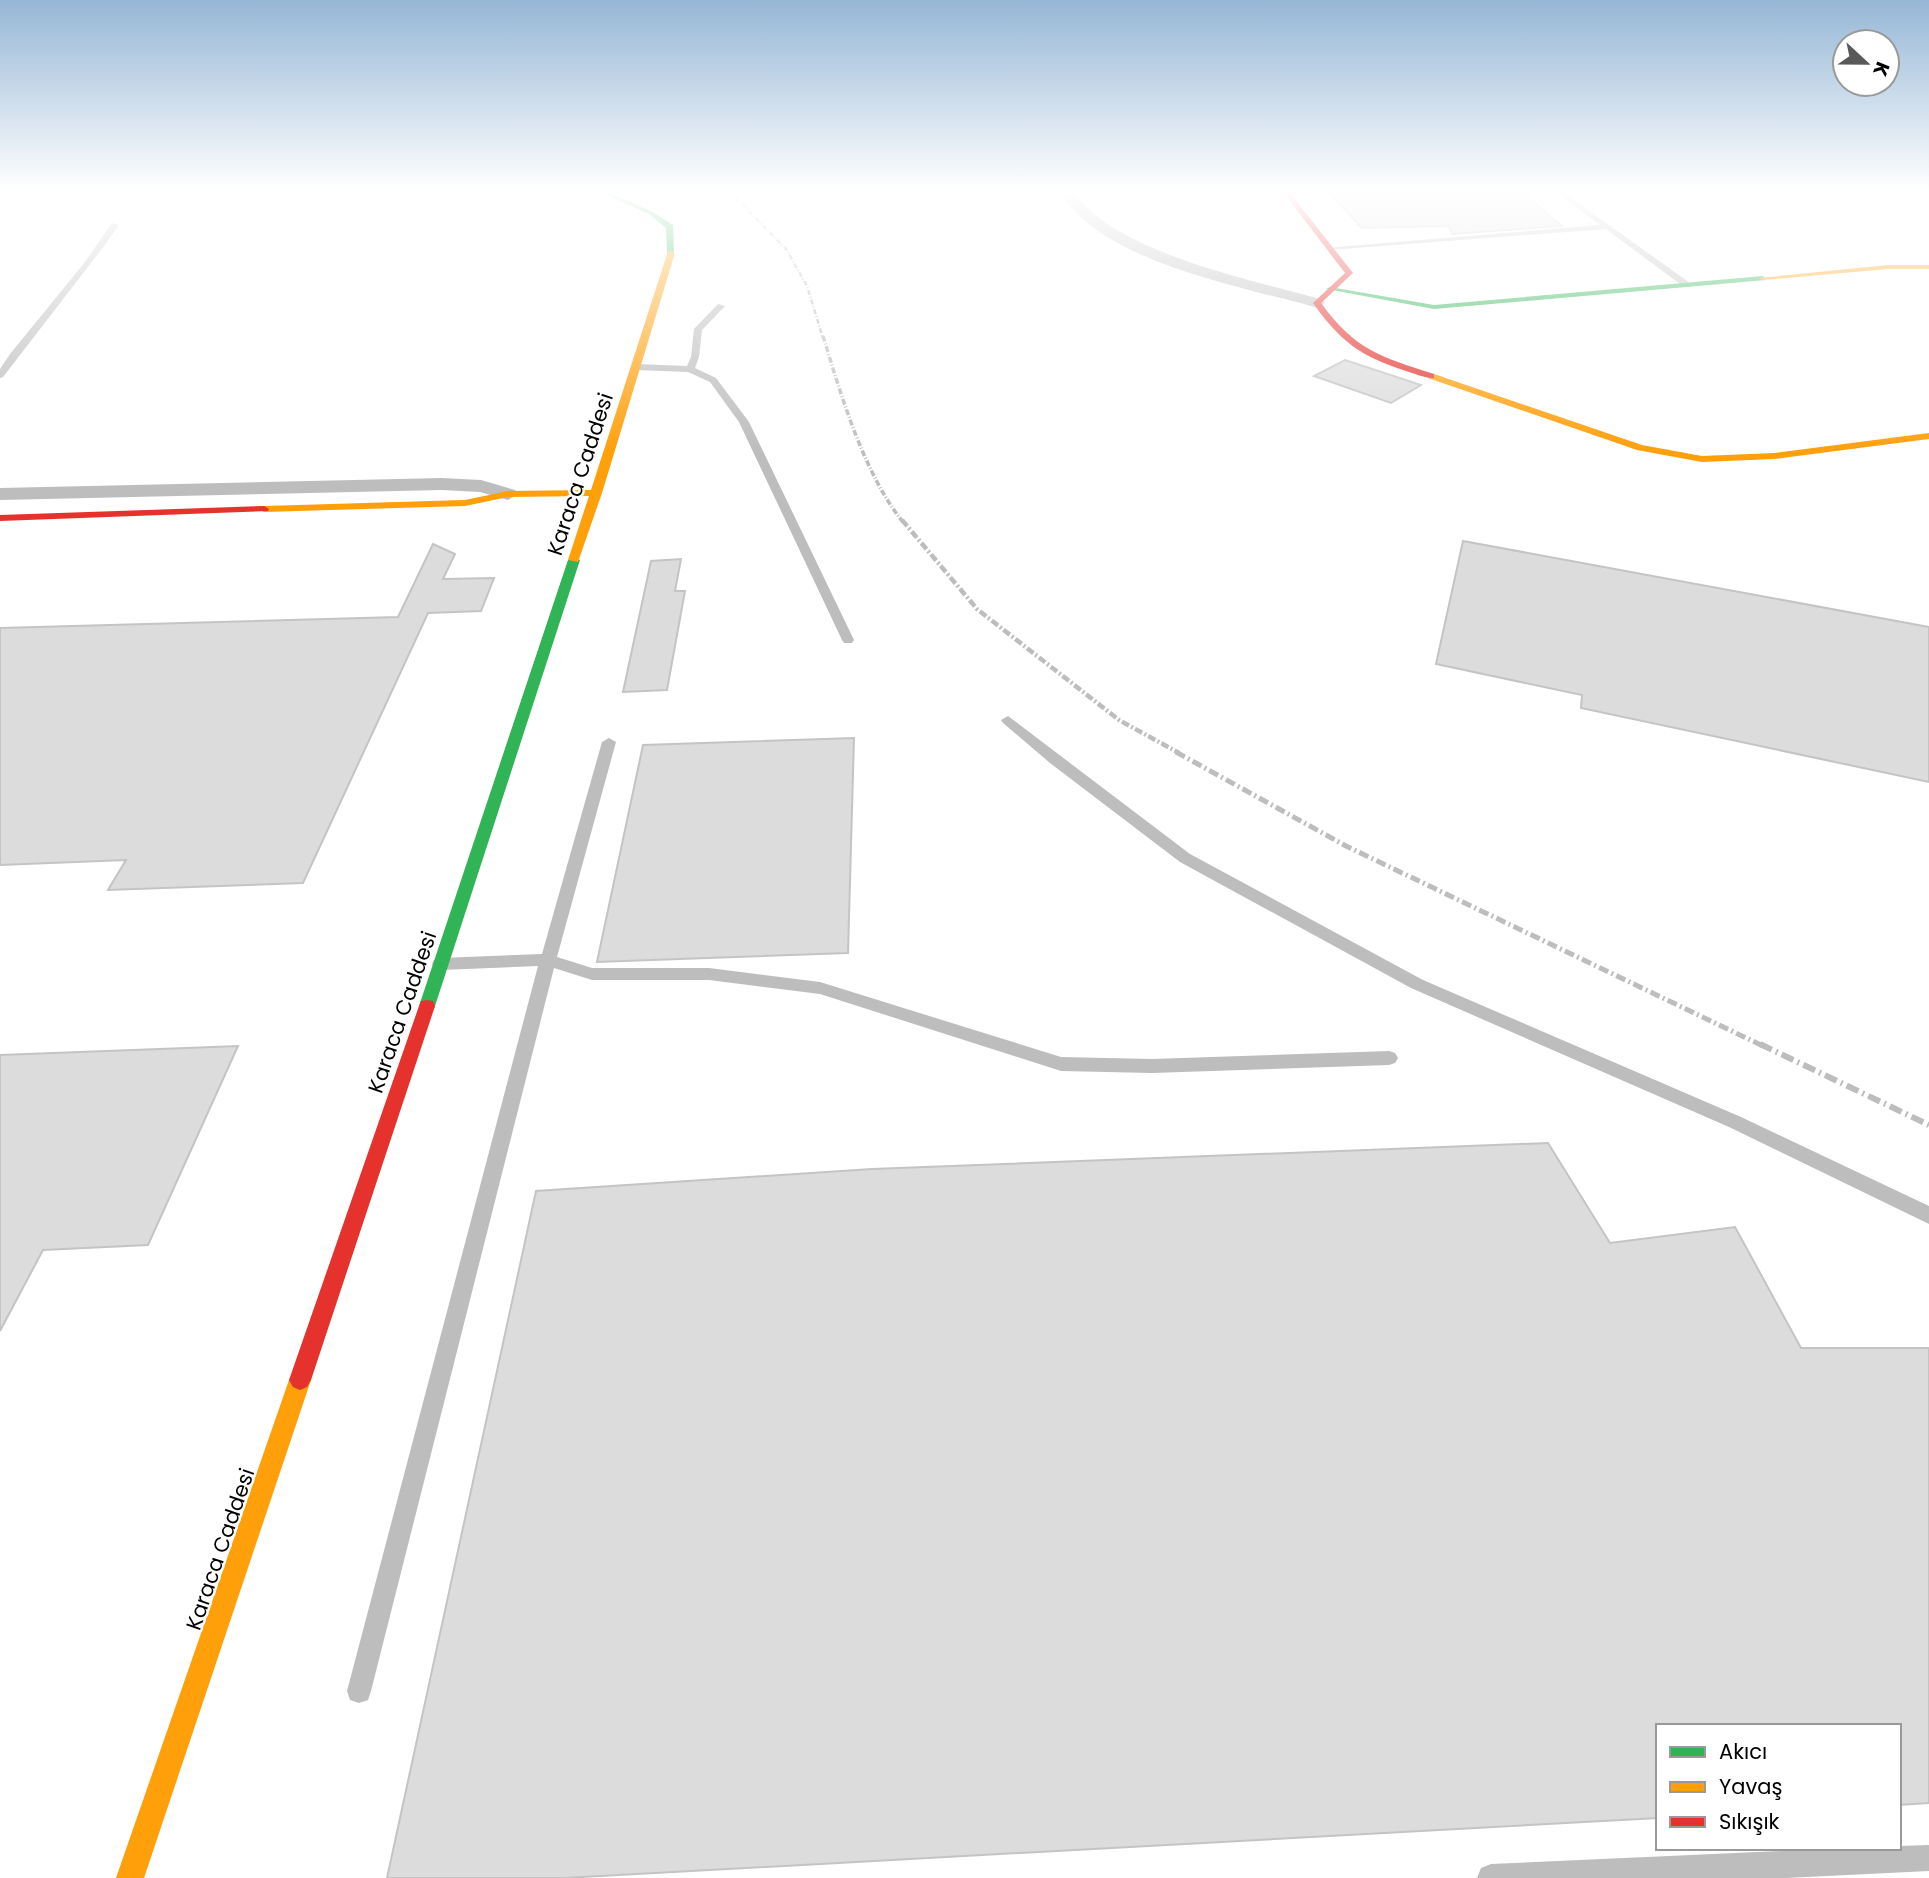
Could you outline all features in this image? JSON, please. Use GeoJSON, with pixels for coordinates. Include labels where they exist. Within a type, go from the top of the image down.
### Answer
{"type":"FeatureCollection","features":[{"type":"Feature","properties":{"kind":"street","name":"Karaca Caddesi"},"geometry":{"type":"LineString","coordinates":[[130,1878],[597,493],[663,280]]}},
{"type":"Feature","properties":{"kind":"street"},"geometry":{"type":"LineString","coordinates":[[1245,280],[1317,303],[1336,332],[1363,352],[1640,448],[1702,459],[1774,456],[1929,436]]}},
{"type":"Feature","properties":{"kind":"street"},"geometry":{"type":"LineString","coordinates":[[1317,303],[1342,280]]}},
{"type":"Feature","properties":{"kind":"street"},"geometry":{"type":"LineString","coordinates":[[1330,289],[1434,307],[1747,280]]}},
{"type":"Feature","properties":{"kind":"street"},"geometry":{"type":"LineString","coordinates":[[0,494],[442,484],[481,486],[508,494]]}},
{"type":"Feature","properties":{"kind":"street"},"geometry":{"type":"LineString","coordinates":[[0,518],[465,503],[508,494],[597,493]]}},
{"type":"Feature","properties":{"kind":"lane"},"geometry":{"type":"LineString","coordinates":[[0,375],[22,341],[75,280]]}},
{"type":"Feature","properties":{"kind":"lane"},"geometry":{"type":"LineString","coordinates":[[1680,280],[1687,285]]}},
{"type":"Feature","properties":{"kind":"lane"},"geometry":{"type":"LineString","coordinates":[[691,369],[698,328],[721,306]]}},
{"type":"Feature","properties":{"kind":"lane"},"geometry":{"type":"LineString","coordinates":[[636,367],[691,369],[713,380],[744,422],[848,640]]}},
{"type":"Feature","properties":{"kind":"lane"},"geometry":{"type":"LineString","coordinates":[[1008,720],[1055,760],[1185,858],[1417,984],[1735,1122],[1929,1216]]}},
{"type":"Feature","properties":{"kind":"lane"},"geometry":{"type":"LineString","coordinates":[[359,1691],[548,960],[609,742]]}},
{"type":"Feature","properties":{"kind":"lane"},"geometry":{"type":"LineString","coordinates":[[440,964],[548,960],[592,974],[709,974],[820,988],[1061,1064],[1152,1066],[1389,1058]]}},
{"type":"Feature","properties":{"kind":"lane"},"geometry":{"type":"LineString","coordinates":[[1491,1878],[1929,1858]]}},
{"type":"Feature","properties":{"kind":"building"},"geometry":{"type":"Polygon","coordinates":[[[1345,360],[1421,385],[1391,403],[1314,376],[1345,360]]]}},
{"type":"Feature","properties":{"kind":"building"},"geometry":{"type":"Polygon","coordinates":[[[1463,541],[1929,627],[1929,782],[1581,708],[1582,695],[1436,664],[1463,541]]]}},
{"type":"Feature","properties":{"kind":"building"},"geometry":{"type":"Polygon","coordinates":[[[433,544],[455,554],[443,579],[494,578],[481,611],[428,613],[303,883],[108,890],[126,860],[0,865],[0,628],[398,617],[433,544]]]}},
{"type":"Feature","properties":{"kind":"building"},"geometry":{"type":"Polygon","coordinates":[[[681,559],[675,591],[685,591],[667,690],[623,692],[651,561],[681,559]]]}},
{"type":"Feature","properties":{"kind":"building"},"geometry":{"type":"Polygon","coordinates":[[[854,738],[848,953],[597,962],[643,745],[854,738]]]}},
{"type":"Feature","properties":{"kind":"building"},"geometry":{"type":"Polygon","coordinates":[[[238,1046],[148,1245],[43,1250],[0,1331],[0,1055],[238,1046]]]}},
{"type":"Feature","properties":{"kind":"building"},"geometry":{"type":"Polygon","coordinates":[[[1548,1143],[1610,1243],[1735,1227],[1801,1348],[1929,1348],[1929,1803],[1901,1805],[1901,1724],[1656,1724],[1656,1818],[564,1878],[387,1878],[536,1191],[872,1169],[1548,1143]]]}},
{"type":"Feature","properties":{"kind":"railway"},"geometry":{"type":"LineString","coordinates":[[803,280],[823,338]]}},
{"type":"Feature","properties":{"kind":"railway"},"geometry":{"type":"LineString","coordinates":[[823,336],[865,458],[889,503],[903,522]]}},
{"type":"Feature","properties":{"kind":"railway"},"geometry":{"type":"LineString","coordinates":[[902,520],[977,609],[1119,720],[1179,753]]}},
{"type":"Feature","properties":{"kind":"railway"},"geometry":{"type":"LineString","coordinates":[[1176,752],[1346,846],[1763,1046]]}},
{"type":"Feature","properties":{"kind":"railway"},"geometry":{"type":"LineString","coordinates":[[1760,1044],[1929,1125]]}},
{"type":"Feature","properties":{"kind":"traffic: fast"},"geometry":{"type":"LineString","coordinates":[[1330,289],[1434,307],[1744,280]]}},
{"type":"Feature","properties":{"kind":"traffic: fast"},"geometry":{"type":"LineString","coordinates":[[427,1006],[574,560]]}},
{"type":"Feature","properties":{"kind":"traffic: slow"},"geometry":{"type":"LineString","coordinates":[[574,560],[663,280]]}},
{"type":"Feature","properties":{"kind":"traffic: slow"},"geometry":{"type":"LineString","coordinates":[[1431,376],[1640,448],[1702,459],[1774,456],[1929,436]]}},
{"type":"Feature","properties":{"kind":"traffic: slow"},"geometry":{"type":"LineString","coordinates":[[264,509],[465,503],[508,494],[597,493]]}},
{"type":"Feature","properties":{"kind":"traffic: slow"},"geometry":{"type":"LineString","coordinates":[[130,1878],[300,1380]]}},
{"type":"Feature","properties":{"kind":"traffic: jam"},"geometry":{"type":"LineString","coordinates":[[1342,280],[1317,303],[1342,334],[1353,344],[1379,359],[1431,376]]}},
{"type":"Feature","properties":{"kind":"traffic: jam"},"geometry":{"type":"LineString","coordinates":[[0,518],[264,509]]}},
{"type":"Feature","properties":{"kind":"traffic: jam"},"geometry":{"type":"LineString","coordinates":[[300,1380],[427,1006]]}}]}
